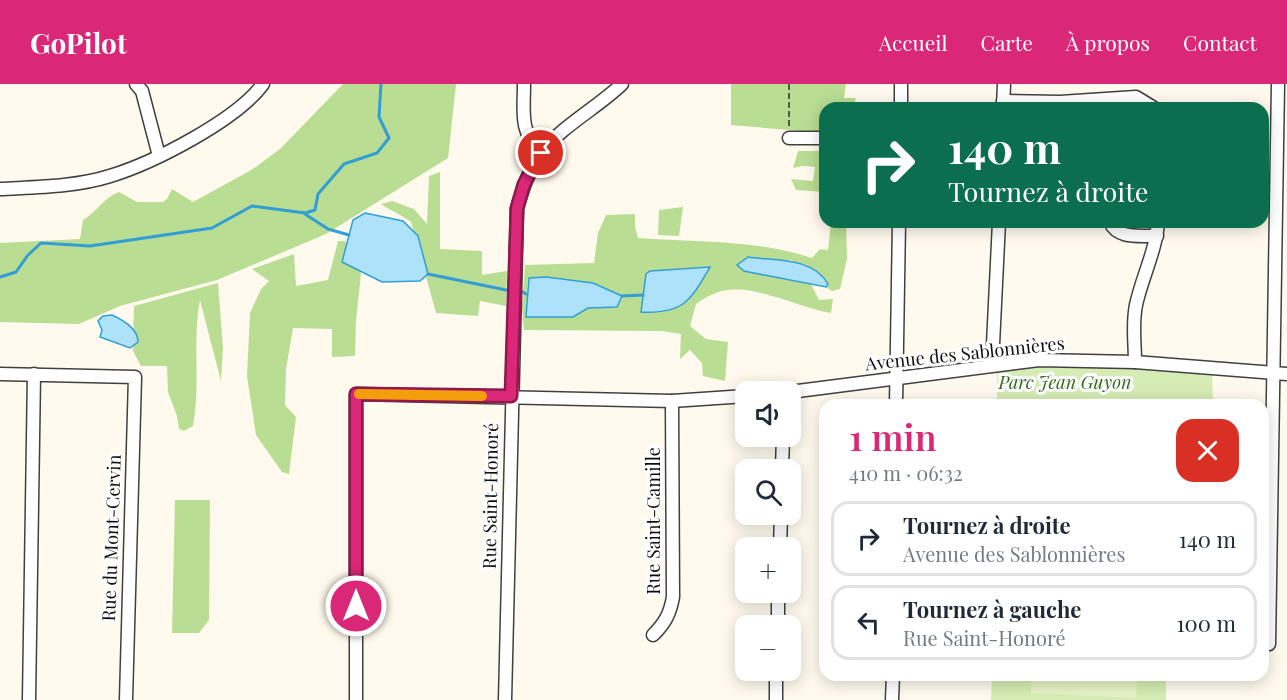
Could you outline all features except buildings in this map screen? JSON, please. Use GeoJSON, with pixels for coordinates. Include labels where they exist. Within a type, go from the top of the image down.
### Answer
{"type":"FeatureCollection","features":[{"type":"Feature","properties":{"kind":"street"},"geometry":{"type":"LineString","coordinates":[[135,84],[142,91],[159,156]]}},
{"type":"Feature","properties":{"kind":"street"},"geometry":{"type":"LineString","coordinates":[[0,189],[81,183],[111,176],[159,156],[223,121],[256,93],[263,84]]}},
{"type":"Feature","properties":{"kind":"street"},"geometry":{"type":"LineString","coordinates":[[524,84],[525,131],[531,143],[541,153]]}},
{"type":"Feature","properties":{"kind":"street","name":"Rue Saint-Honoré"},"geometry":{"type":"LineString","coordinates":[[504,700],[517,208],[524,184],[541,153],[571,124],[622,84]]}},
{"type":"Feature","properties":{"kind":"street"},"geometry":{"type":"LineString","coordinates":[[901,84],[901,102]]}},
{"type":"Feature","properties":{"kind":"street"},"geometry":{"type":"LineString","coordinates":[[1003,102],[1004,84]]}},
{"type":"Feature","properties":{"kind":"street"},"geometry":{"type":"LineString","coordinates":[[1269,644],[1278,84]]}},
{"type":"Feature","properties":{"kind":"street"},"geometry":{"type":"LineString","coordinates":[[1060,102],[1136,97],[1144,102]]}},
{"type":"Feature","properties":{"kind":"street"},"geometry":{"type":"LineString","coordinates":[[789,138],[819,138]]}},
{"type":"Feature","properties":{"kind":"street"},"geometry":{"type":"LineString","coordinates":[[896,399],[899,228]]}},
{"type":"Feature","properties":{"kind":"street"},"geometry":{"type":"LineString","coordinates":[[992,365],[999,228]]}},
{"type":"Feature","properties":{"kind":"street"},"geometry":{"type":"LineString","coordinates":[[1115,228],[1125,235],[1157,236]]}},
{"type":"Feature","properties":{"kind":"street"},"geometry":{"type":"LineString","coordinates":[[1135,362],[1134,320],[1158,228]]}},
{"type":"Feature","properties":{"kind":"street","name":"Avenue des Sablonnières"},"geometry":{"type":"LineString","coordinates":[[801,391],[992,365],[1061,360],[1135,362],[1287,374]]}},
{"type":"Feature","properties":{"kind":"street"},"geometry":{"type":"LineString","coordinates":[[0,374],[34,374],[29,700]]}},
{"type":"Feature","properties":{"kind":"street","name":"Rue du Mont-Cervin"},"geometry":{"type":"LineString","coordinates":[[34,374],[135,377],[126,700]]}},
{"type":"Feature","properties":{"kind":"street"},"geometry":{"type":"LineString","coordinates":[[356,700],[356,394],[672,401],[735,397]]}},
{"type":"Feature","properties":{"kind":"street","name":"Rue Saint-Camille"},"geometry":{"type":"LineString","coordinates":[[654,635],[665,623],[673,597],[672,401]]}},
{"type":"Feature","properties":{"kind":"street"},"geometry":{"type":"LineString","coordinates":[[776,681],[776,700]]}},
{"type":"Feature","properties":{"kind":"street"},"geometry":{"type":"LineString","coordinates":[[892,681],[892,700]]}},
{"type":"Feature","properties":{"kind":"path"},"geometry":{"type":"LineString","coordinates":[[789,84],[789,138]]}},
{"type":"Feature","properties":{"kind":"green space"},"geometry":{"type":"Polygon","coordinates":[[[343,84],[456,84],[448,158],[326,234],[217,280],[120,306],[79,324],[0,322],[0,243],[80,239],[83,220],[119,192],[137,202],[163,202],[172,189],[193,202],[253,169],[280,149],[343,84]]]}},
{"type":"Feature","properties":{"kind":"green space"},"geometry":{"type":"Polygon","coordinates":[[[731,84],[846,84],[844,98],[856,98],[855,102],[819,102],[819,132],[731,125],[731,84]]]}},
{"type":"Feature","properties":{"kind":"green space"},"geometry":{"type":"Polygon","coordinates":[[[798,151],[819,151],[819,192],[796,190],[791,179],[813,181],[815,167],[793,168],[798,151]]]}},
{"type":"Feature","properties":{"kind":"green space"},"geometry":{"type":"Polygon","coordinates":[[[440,172],[440,249],[482,251],[482,275],[507,271],[506,306],[480,301],[478,316],[436,313],[411,222],[381,204],[392,201],[414,209],[427,224],[429,176],[440,172]]]}},
{"type":"Feature","properties":{"kind":"green space"},"geometry":{"type":"Polygon","coordinates":[[[683,207],[679,236],[658,235],[659,210],[683,207]]]}},
{"type":"Feature","properties":{"kind":"green space"},"geometry":{"type":"Polygon","coordinates":[[[635,214],[638,238],[749,245],[792,252],[812,258],[820,249],[828,250],[830,228],[846,228],[847,259],[840,289],[832,291],[826,287],[828,284],[791,260],[777,261],[748,257],[744,271],[810,282],[819,300],[833,299],[831,313],[774,296],[743,290],[729,290],[713,294],[696,304],[690,326],[706,339],[728,342],[725,381],[703,376],[702,363],[690,350],[680,359],[681,334],[662,331],[524,330],[522,308],[525,265],[594,263],[598,233],[606,215],[635,214]],[[646,274],[641,311],[659,312],[690,300],[646,274]],[[528,278],[526,316],[573,317],[588,308],[617,307],[622,296],[593,283],[528,278]]]}},
{"type":"Feature","properties":{"kind":"green space"},"geometry":{"type":"Polygon","coordinates":[[[338,241],[345,241],[361,274],[355,356],[332,357],[332,329],[293,328],[286,369],[285,405],[296,417],[289,474],[282,472],[256,435],[247,376],[250,313],[261,289],[269,281],[252,269],[294,254],[296,286],[328,280],[338,241]]]}},
{"type":"Feature","properties":{"kind":"green space"},"geometry":{"type":"Polygon","coordinates":[[[218,283],[223,348],[221,381],[200,300],[195,410],[193,426],[184,431],[179,429],[168,392],[167,366],[141,366],[133,351],[134,306],[218,283]]]}},
{"type":"Feature","properties":{"kind":"green space","name":"Parc Jean Guyon"},"geometry":{"type":"Polygon","coordinates":[[[997,365],[1212,368],[1213,399],[997,399],[997,365]]]}},
{"type":"Feature","properties":{"kind":"green space"},"geometry":{"type":"Polygon","coordinates":[[[1085,398],[1120,398],[1120,399],[1085,398]]]}},
{"type":"Feature","properties":{"kind":"green space"},"geometry":{"type":"Polygon","coordinates":[[[175,500],[210,500],[209,620],[199,633],[172,633],[175,500]]]}},
{"type":"Feature","properties":{"kind":"green space"},"geometry":{"type":"Polygon","coordinates":[[[992,681],[1166,681],[1166,700],[991,700],[992,681]]]}},
{"type":"Feature","properties":{"kind":"green space"},"geometry":{"type":"Polygon","coordinates":[[[1031,681],[1137,681],[1136,698],[1031,693],[1031,681]]]}},
{"type":"Feature","properties":{"kind":"water"},"geometry":{"type":"Polygon","coordinates":[[[365,213],[403,221],[418,236],[428,274],[420,281],[382,282],[342,262],[353,220],[365,213]]]}},
{"type":"Feature","properties":{"kind":"water"},"geometry":{"type":"Polygon","coordinates":[[[748,257],[803,265],[821,275],[828,284],[826,287],[744,271],[737,265],[748,257]]]}},
{"type":"Feature","properties":{"kind":"water"},"geometry":{"type":"Polygon","coordinates":[[[710,267],[697,289],[684,303],[667,311],[641,312],[646,274],[650,271],[710,267]]]}},
{"type":"Feature","properties":{"kind":"water"},"geometry":{"type":"Polygon","coordinates":[[[546,277],[593,283],[622,296],[617,307],[588,308],[573,317],[526,317],[529,278],[546,277]]]}},
{"type":"Feature","properties":{"kind":"water"},"geometry":{"type":"Polygon","coordinates":[[[112,315],[133,329],[138,342],[130,348],[100,337],[102,330],[98,321],[103,316],[112,315]]]}},
{"type":"Feature","properties":{"kind":"waterway"},"geometry":{"type":"LineString","coordinates":[[0,277],[16,272],[28,255],[41,243],[90,246],[212,228],[252,206],[305,213],[315,210],[318,194],[344,164],[377,153],[389,138],[379,117],[381,84]]}},
{"type":"Feature","properties":{"kind":"waterway"},"geometry":{"type":"LineString","coordinates":[[305,214],[328,229],[349,235]]}},
{"type":"Feature","properties":{"kind":"waterway"},"geometry":{"type":"LineString","coordinates":[[428,274],[506,290]]}},
{"type":"Feature","properties":{"kind":"waterway"},"geometry":{"type":"LineString","coordinates":[[622,296],[643,295]]}},
{"type":"Feature","properties":{"kind":"slow traffic"},"geometry":{"type":"LineString","coordinates":[[359,394],[482,396]]}},
{"type":"Feature","properties":{"kind":"route"},"geometry":{"type":"LineString","coordinates":[[356,606],[356,394],[511,396],[517,208],[524,184],[541,153]]}}]}
